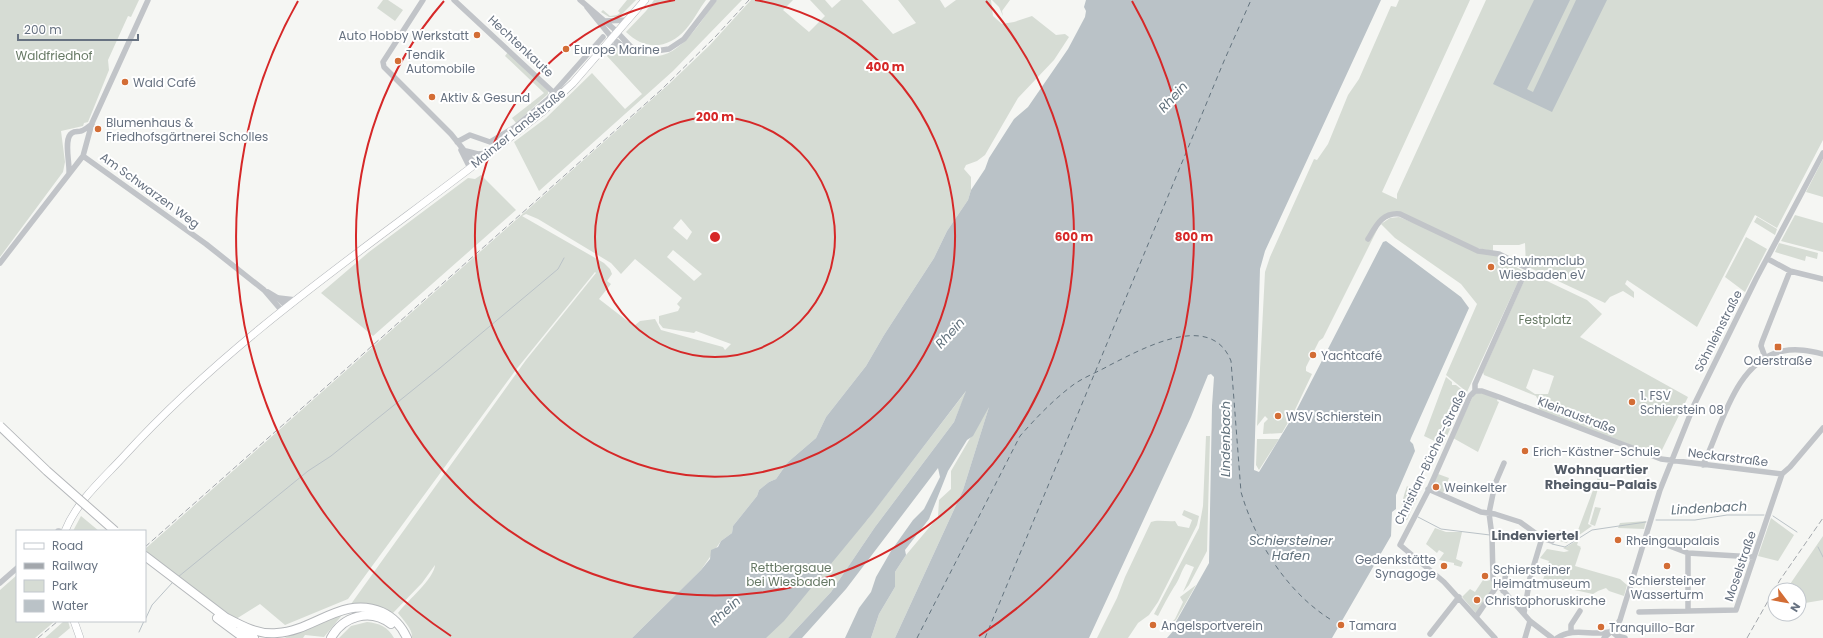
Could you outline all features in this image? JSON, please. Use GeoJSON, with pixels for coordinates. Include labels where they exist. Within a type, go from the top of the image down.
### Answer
{"type":"FeatureCollection","features":[{"type":"Feature","properties":{"kind":"highway"},"geometry":{"type":"LineString","coordinates":[[0,426],[52,476],[114,530]]}},
{"type":"Feature","properties":{"kind":"highway"},"geometry":{"type":"LineString","coordinates":[[0,433],[106,530]]}},
{"type":"Feature","properties":{"kind":"highway"},"geometry":{"type":"LineString","coordinates":[[146,557],[244,638]]}},
{"type":"Feature","properties":{"kind":"highway"},"geometry":{"type":"LineString","coordinates":[[146,563],[226,622],[254,638]]}},
{"type":"Feature","properties":{"kind":"highway"},"geometry":{"type":"LineString","coordinates":[[226,622],[256,631],[278,634],[294,630],[342,610],[364,608],[379,611],[392,618],[402,628],[407,638]]}},
{"type":"Feature","properties":{"kind":"highway"},"geometry":{"type":"LineString","coordinates":[[331,638],[344,622],[354,617],[366,615],[378,617],[389,622],[402,638]]}},
{"type":"Feature","properties":{"kind":"highway"},"geometry":{"type":"LineString","coordinates":[[226,622],[238,638]]}},
{"type":"Feature","properties":{"kind":"main road","name":"Mainzer Landstraße"},"geometry":{"type":"LineString","coordinates":[[66,530],[80,504],[150,428],[215,366],[296,300],[489,153],[552,103],[599,53],[645,0]]}},
{"type":"Feature","properties":{"kind":"main road"},"geometry":{"type":"LineString","coordinates":[[74,622],[80,638]]}},
{"type":"Feature","properties":{"kind":"street","name":"Am Schwarzen Weg"},"geometry":{"type":"LineString","coordinates":[[148,0],[92,123],[81,158],[171,218],[264,290],[285,309]]}},
{"type":"Feature","properties":{"kind":"street"},"geometry":{"type":"LineString","coordinates":[[423,0],[383,62],[384,67],[457,142],[464,150],[472,166]]}},
{"type":"Feature","properties":{"kind":"street","name":"Hechtenkaute"},"geometry":{"type":"LineString","coordinates":[[454,0],[554,93]]}},
{"type":"Feature","properties":{"kind":"street"},"geometry":{"type":"LineString","coordinates":[[580,0],[615,35],[632,48]]}},
{"type":"Feature","properties":{"kind":"street"},"geometry":{"type":"LineString","coordinates":[[599,53],[613,46],[621,45],[649,52],[662,51],[674,46],[691,32],[714,0]]}},
{"type":"Feature","properties":{"kind":"street"},"geometry":{"type":"LineString","coordinates":[[587,7],[605,21],[621,45]]}},
{"type":"Feature","properties":{"kind":"street"},"geometry":{"type":"LineString","coordinates":[[605,21],[628,20]]}},
{"type":"Feature","properties":{"kind":"street","name":"Mainzer Landstraße"},"geometry":{"type":"LineString","coordinates":[[457,142],[470,135],[487,142],[494,140],[532,114],[554,93],[603,37]]}},
{"type":"Feature","properties":{"kind":"street"},"geometry":{"type":"LineString","coordinates":[[69,174],[68,137],[73,132],[80,132],[92,123]]}},
{"type":"Feature","properties":{"kind":"street"},"geometry":{"type":"LineString","coordinates":[[80,132],[87,139]]}},
{"type":"Feature","properties":{"kind":"street"},"geometry":{"type":"LineString","coordinates":[[457,142],[472,166]]}},
{"type":"Feature","properties":{"kind":"street"},"geometry":{"type":"LineString","coordinates":[[464,150],[474,154],[489,153]]}},
{"type":"Feature","properties":{"kind":"street","name":"Söhnleinstraße"},"geometry":{"type":"LineString","coordinates":[[1604,638],[1620,620],[1671,461],[1706,378],[1823,153]]}},
{"type":"Feature","properties":{"kind":"street"},"geometry":{"type":"LineString","coordinates":[[0,263],[81,158],[69,154]]}},
{"type":"Feature","properties":{"kind":"street","name":"Christian-Bücher-Straße"},"geometry":{"type":"LineString","coordinates":[[1368,239],[1383,218],[1392,214],[1400,214],[1478,251],[1499,254],[1527,268],[1475,384],[1475,391],[1470,396],[1430,489],[1400,545],[1431,570],[1459,597]]}},
{"type":"Feature","properties":{"kind":"street"},"geometry":{"type":"LineString","coordinates":[[1768,259],[1790,271],[1823,280]]}},
{"type":"Feature","properties":{"kind":"street"},"geometry":{"type":"LineString","coordinates":[[1765,357],[1761,346],[1762,342],[1790,271]]}},
{"type":"Feature","properties":{"kind":"street","name":"Am Schwarzen Weg"},"geometry":{"type":"LineString","coordinates":[[264,290],[278,298],[296,300]]}},
{"type":"Feature","properties":{"kind":"street","name":"Am Schwarzen Weg"},"geometry":{"type":"LineString","coordinates":[[278,298],[285,309]]}},
{"type":"Feature","properties":{"kind":"street"},"geometry":{"type":"LineString","coordinates":[[1703,464],[1738,386],[1749,371],[1765,357],[1786,350],[1799,350],[1823,354]]}},
{"type":"Feature","properties":{"kind":"street","name":"Kleinaustraße"},"geometry":{"type":"LineString","coordinates":[[1475,391],[1482,391],[1494,395],[1655,457],[1671,461]]}},
{"type":"Feature","properties":{"kind":"street","name":"Moselstraße"},"geometry":{"type":"LineString","coordinates":[[1688,611],[1736,610],[1782,474],[1790,467],[1823,428]]}},
{"type":"Feature","properties":{"kind":"street","name":"Neckarstraße"},"geometry":{"type":"LineString","coordinates":[[1671,461],[1782,474]]}},
{"type":"Feature","properties":{"kind":"street"},"geometry":{"type":"LineString","coordinates":[[1504,463],[1495,484],[1489,513],[1492,535],[1493,576],[1497,586],[1530,621],[1552,638]]}},
{"type":"Feature","properties":{"kind":"street"},"geometry":{"type":"LineString","coordinates":[[1430,489],[1480,512],[1489,513],[1520,522],[1541,540],[1552,541]]}},
{"type":"Feature","properties":{"kind":"street"},"geometry":{"type":"LineString","coordinates":[[1646,537],[1688,553],[1754,556]]}},
{"type":"Feature","properties":{"kind":"street"},"geometry":{"type":"LineString","coordinates":[[1524,613],[1530,578],[1541,540]]}},
{"type":"Feature","properties":{"kind":"street"},"geometry":{"type":"LineString","coordinates":[[1640,612],[1688,611],[1688,553]]}},
{"type":"Feature","properties":{"kind":"street"},"geometry":{"type":"LineString","coordinates":[[0,583],[16,569]]}},
{"type":"Feature","properties":{"kind":"street"},"geometry":{"type":"LineString","coordinates":[[1503,591],[1506,572]]}},
{"type":"Feature","properties":{"kind":"street"},"geometry":{"type":"LineString","coordinates":[[1476,617],[1497,586]]}},
{"type":"Feature","properties":{"kind":"street"},"geometry":{"type":"LineString","coordinates":[[1430,634],[1459,597],[1495,638]]}},
{"type":"Feature","properties":{"kind":"street"},"geometry":{"type":"LineString","coordinates":[[1571,632],[1571,625],[1580,611]]}},
{"type":"Feature","properties":{"kind":"street"},"geometry":{"type":"LineString","coordinates":[[1525,638],[1530,621]]}},
{"type":"Feature","properties":{"kind":"street"},"geometry":{"type":"LineString","coordinates":[[1557,638],[1571,632],[1593,636],[1611,631],[1617,636],[1625,638]]}},
{"type":"Feature","properties":{"kind":"green space","name":"Waldfriedhof"},"geometry":{"type":"Polygon","coordinates":[[[0,0],[139,0],[131,17],[128,16],[108,60],[109,70],[88,122],[84,123],[83,126],[61,131],[65,162],[63,172],[0,257],[0,0]]]}},
{"type":"Feature","properties":{"kind":"green space"},"geometry":{"type":"Polygon","coordinates":[[[383,0],[388,0],[403,10],[395,21],[377,8],[383,0]]]}},
{"type":"Feature","properties":{"kind":"green space"},"geometry":{"type":"Polygon","coordinates":[[[627,0],[636,0],[619,17],[609,17],[601,12],[603,10],[610,16],[617,15],[620,13],[618,11],[627,0]]]}},
{"type":"Feature","properties":{"kind":"green space"},"geometry":{"type":"Polygon","coordinates":[[[654,0],[706,0],[689,26],[679,36],[665,44],[649,45],[633,38],[626,32],[646,11],[654,0]]]}},
{"type":"Feature","properties":{"kind":"green space"},"geometry":{"type":"Polygon","coordinates":[[[717,0],[742,0],[673,71],[539,191],[514,142],[546,118],[592,73],[625,109],[642,94],[607,56],[615,47],[645,56],[657,56],[668,53],[678,47],[696,29],[717,0]]]}},
{"type":"Feature","properties":{"kind":"green space"},"geometry":{"type":"Polygon","coordinates":[[[751,0],[793,0],[783,10],[809,32],[825,16],[810,0],[825,0],[832,8],[841,0],[862,0],[893,34],[916,23],[898,0],[940,0],[945,8],[956,0],[991,0],[993,16],[1002,24],[1032,16],[1056,35],[1065,34],[1069,37],[1054,60],[1018,98],[985,155],[977,161],[966,165],[964,169],[971,177],[971,190],[968,200],[947,231],[934,258],[884,335],[866,366],[826,417],[816,438],[788,462],[776,479],[769,482],[759,490],[757,496],[733,526],[732,533],[721,541],[701,570],[632,638],[412,638],[411,631],[398,613],[430,577],[435,565],[422,583],[393,613],[371,605],[351,604],[526,360],[596,273],[595,272],[515,371],[348,599],[285,625],[260,604],[236,619],[146,554],[146,548],[668,85],[710,45],[751,0]],[[526,214],[522,216],[604,263],[610,269],[612,274],[607,281],[611,284],[599,299],[634,326],[640,321],[655,319],[661,330],[723,347],[725,350],[731,344],[696,331],[694,333],[663,328],[659,323],[659,316],[678,311],[680,307],[677,304],[682,298],[635,259],[621,274],[611,263],[538,219],[526,214]],[[681,219],[673,228],[687,240],[692,232],[681,219]],[[673,250],[667,257],[694,281],[702,274],[673,250]]]}},
{"type":"Feature","properties":{"kind":"green space"},"geometry":{"type":"Polygon","coordinates":[[[992,0],[1010,0],[1002,11],[1003,16],[999,7],[992,0]]]}},
{"type":"Feature","properties":{"kind":"green space"},"geometry":{"type":"Polygon","coordinates":[[[1399,0],[1470,0],[1382,192],[1397,199],[1397,194],[1486,0],[1823,0],[1823,140],[1777,228],[1755,215],[1697,327],[1627,280],[1625,284],[1634,292],[1634,298],[1623,291],[1610,297],[1605,303],[1526,266],[1525,243],[1519,245],[1493,245],[1493,251],[1477,248],[1400,213],[1377,223],[1378,228],[1323,338],[1319,341],[1306,367],[1306,371],[1312,374],[1294,412],[1282,433],[1263,434],[1264,423],[1268,419],[1265,416],[1257,426],[1265,272],[1270,257],[1314,159],[1317,160],[1328,144],[1348,95],[1359,79],[1391,6],[1396,7],[1399,0]]]}},
{"type":"Feature","properties":{"kind":"green space"},"geometry":{"type":"Polygon","coordinates":[[[508,52],[548,91],[548,94],[516,123],[512,118],[544,93],[505,56],[508,52]]]}},
{"type":"Feature","properties":{"kind":"green space"},"geometry":{"type":"Polygon","coordinates":[[[1823,159],[1823,197],[1806,192],[1823,159]]]}},
{"type":"Feature","properties":{"kind":"green space"},"geometry":{"type":"Polygon","coordinates":[[[481,175],[516,210],[373,336],[321,293],[369,252],[468,178],[475,179],[481,175]]]}},
{"type":"Feature","properties":{"kind":"green space"},"geometry":{"type":"Polygon","coordinates":[[[1795,215],[1823,223],[1823,252],[1781,241],[1795,215]]]}},
{"type":"Feature","properties":{"kind":"green space"},"geometry":{"type":"Polygon","coordinates":[[[1399,217],[1499,257],[1523,271],[1467,392],[1446,375],[1477,304],[1461,284],[1395,238],[1381,224],[1390,218],[1399,217]]]}},
{"type":"Feature","properties":{"kind":"green space"},"geometry":{"type":"Polygon","coordinates":[[[1757,217],[1777,229],[1775,235],[1754,222],[1757,217]]]}},
{"type":"Feature","properties":{"kind":"green space"},"geometry":{"type":"Polygon","coordinates":[[[1746,237],[1767,249],[1745,292],[1725,277],[1746,237]]]}},
{"type":"Feature","properties":{"kind":"green space"},"geometry":{"type":"Polygon","coordinates":[[[1779,243],[1818,253],[1817,259],[1806,256],[1805,261],[1775,252],[1779,243]]]}},
{"type":"Feature","properties":{"kind":"green space","name":"Festplatz"},"geometry":{"type":"Polygon","coordinates":[[[1528,272],[1587,300],[1602,314],[1580,337],[1688,397],[1659,456],[1539,410],[1536,396],[1484,375],[1483,372],[1528,272]],[[1533,369],[1526,388],[1535,394],[1548,394],[1554,376],[1533,369]]]}},
{"type":"Feature","properties":{"kind":"green space"},"geometry":{"type":"Polygon","coordinates":[[[1446,377],[1452,382],[1452,385],[1456,385],[1466,393],[1443,445],[1424,436],[1446,377]]]}},
{"type":"Feature","properties":{"kind":"green space","name":"Rettbergsaue bei Wiesbaden"},"geometry":{"type":"Polygon","coordinates":[[[967,390],[954,422],[875,527],[831,592],[788,638],[700,638],[867,520],[967,390]]]}},
{"type":"Feature","properties":{"kind":"green space"},"geometry":{"type":"Polygon","coordinates":[[[1476,393],[1498,398],[1497,401],[1499,402],[1478,452],[1453,438],[1473,396],[1476,393]]]}},
{"type":"Feature","properties":{"kind":"green space"},"geometry":{"type":"Polygon","coordinates":[[[990,404],[963,490],[895,638],[871,638],[879,614],[895,587],[895,572],[906,555],[938,517],[939,500],[951,489],[951,471],[990,404]]]}},
{"type":"Feature","properties":{"kind":"green space"},"geometry":{"type":"Polygon","coordinates":[[[1206,436],[1210,436],[1207,551],[1189,585],[1183,592],[1194,567],[1186,564],[1158,616],[1154,614],[1199,528],[1203,506],[1206,436]]]}},
{"type":"Feature","properties":{"kind":"green space"},"geometry":{"type":"Polygon","coordinates":[[[1257,439],[1279,439],[1259,470],[1256,465],[1257,439]]]}},
{"type":"Feature","properties":{"kind":"green space"},"geometry":{"type":"Polygon","coordinates":[[[1438,474],[1449,478],[1443,493],[1431,489],[1438,474]]]}},
{"type":"Feature","properties":{"kind":"green space"},"geometry":{"type":"Polygon","coordinates":[[[1598,477],[1601,478],[1588,524],[1592,526],[1575,538],[1598,477]]]}},
{"type":"Feature","properties":{"kind":"green space"},"geometry":{"type":"Polygon","coordinates":[[[1407,486],[1418,496],[1407,520],[1402,513],[1402,509],[1407,486]]]}},
{"type":"Feature","properties":{"kind":"green space"},"geometry":{"type":"Polygon","coordinates":[[[1595,507],[1601,508],[1595,526],[1590,524],[1595,507]]]}},
{"type":"Feature","properties":{"kind":"green space"},"geometry":{"type":"Polygon","coordinates":[[[1184,510],[1199,516],[1197,525],[1158,602],[1149,615],[1138,623],[1128,638],[1097,638],[1117,598],[1125,577],[1151,522],[1175,521],[1178,526],[1189,528],[1192,520],[1182,515],[1184,510]]]}},
{"type":"Feature","properties":{"kind":"green space"},"geometry":{"type":"Polygon","coordinates":[[[81,516],[98,530],[74,530],[81,516]]]}},
{"type":"Feature","properties":{"kind":"green space"},"geometry":{"type":"Polygon","coordinates":[[[1771,518],[1794,535],[1778,561],[1758,556],[1771,518]]]}},
{"type":"Feature","properties":{"kind":"green space"},"geometry":{"type":"Polygon","coordinates":[[[1646,521],[1644,529],[1618,528],[1620,523],[1646,521]]]}},
{"type":"Feature","properties":{"kind":"green space"},"geometry":{"type":"Polygon","coordinates":[[[1435,528],[1446,532],[1462,532],[1456,559],[1463,562],[1461,567],[1454,565],[1454,563],[1439,560],[1444,553],[1439,550],[1437,553],[1426,544],[1435,528]]]}},
{"type":"Feature","properties":{"kind":"green space"},"geometry":{"type":"Polygon","coordinates":[[[1559,530],[1572,535],[1567,543],[1556,540],[1559,530]]]}},
{"type":"Feature","properties":{"kind":"green space"},"geometry":{"type":"Polygon","coordinates":[[[1823,536],[1823,600],[1807,603],[1807,582],[1791,582],[1823,536]]]}},
{"type":"Feature","properties":{"kind":"green space"},"geometry":{"type":"Polygon","coordinates":[[[1579,539],[1577,545],[1581,548],[1575,566],[1620,579],[1627,585],[1624,596],[1609,591],[1606,588],[1593,594],[1542,583],[1549,561],[1540,558],[1547,549],[1564,552],[1569,551],[1563,548],[1579,539]]]}},
{"type":"Feature","properties":{"kind":"green space"},"geometry":{"type":"Polygon","coordinates":[[[16,576],[16,622],[54,622],[35,638],[0,638],[0,590],[16,576]]]}},
{"type":"Feature","properties":{"kind":"green space"},"geometry":{"type":"Polygon","coordinates":[[[1495,578],[1504,578],[1503,586],[1498,584],[1476,613],[1462,597],[1470,589],[1475,592],[1483,580],[1487,581],[1495,578]]]}},
{"type":"Feature","properties":{"kind":"green space"},"geometry":{"type":"Polygon","coordinates":[[[1196,585],[1176,620],[1170,624],[1175,619],[1183,602],[1180,597],[1196,585]]]}},
{"type":"Feature","properties":{"kind":"green space"},"geometry":{"type":"Polygon","coordinates":[[[343,614],[324,637],[305,635],[303,638],[284,638],[343,614]]]}},
{"type":"Feature","properties":{"kind":"green space"},"geometry":{"type":"Polygon","coordinates":[[[63,622],[68,622],[70,628],[58,638],[45,638],[63,622]]]}},
{"type":"Feature","properties":{"kind":"green space"},"geometry":{"type":"Polygon","coordinates":[[[367,622],[383,626],[394,638],[339,638],[351,626],[367,622]]]}},
{"type":"Feature","properties":{"kind":"water"},"geometry":{"type":"Polygon","coordinates":[[[1086,0],[1381,0],[1265,251],[1260,269],[1254,470],[1259,472],[1295,413],[1383,242],[1386,241],[1461,297],[1469,308],[1411,438],[1410,441],[1413,444],[1415,451],[1396,495],[1396,509],[1392,512],[1391,536],[1332,638],[1167,638],[1174,630],[1173,627],[1209,563],[1212,406],[1214,377],[1211,374],[1208,375],[1191,417],[1089,638],[895,638],[963,490],[989,407],[973,436],[967,440],[948,471],[929,519],[905,550],[906,555],[895,572],[895,587],[879,614],[871,638],[845,638],[859,608],[871,592],[876,577],[891,551],[913,520],[924,509],[940,477],[938,468],[846,589],[802,638],[788,638],[831,592],[875,527],[954,422],[966,391],[872,514],[784,621],[766,638],[632,638],[701,570],[710,559],[711,550],[718,547],[721,541],[732,533],[733,526],[757,496],[759,490],[769,482],[776,479],[788,462],[816,438],[826,417],[866,366],[884,335],[934,258],[947,231],[968,200],[971,190],[985,169],[989,158],[1014,119],[1028,107],[1068,49],[1085,17],[1086,11],[1084,7],[1086,0]]]}},
{"type":"Feature","properties":{"kind":"water"},"geometry":{"type":"Polygon","coordinates":[[[1534,0],[1570,0],[1527,89],[1533,92],[1576,0],[1607,0],[1552,112],[1493,84],[1534,0]]]}},
{"type":"Feature","properties":{"kind":"waterway"},"geometry":{"type":"LineString","coordinates":[[178,577],[308,471],[331,456],[440,368],[558,269],[564,258]]}},
{"type":"Feature","properties":{"kind":"waterway","name":"Lindenbach"},"geometry":{"type":"LineString","coordinates":[[1656,520],[1695,520],[1727,515],[1764,515]]}},
{"type":"Feature","properties":{"kind":"waterway","name":"Lindenbach"},"geometry":{"type":"LineString","coordinates":[[1773,516],[1797,532]]}},
{"type":"Feature","properties":{"kind":"waterway","name":"Lindenbach"},"geometry":{"type":"LineString","coordinates":[[1418,517],[1441,529],[1490,535]]}},
{"type":"Feature","properties":{"kind":"waterway","name":"Lindenbach"},"geometry":{"type":"LineString","coordinates":[[1552,544],[1565,547],[1592,530],[1646,522]]}},
{"type":"Feature","properties":{"kind":"waterway","name":"Lindenbach"},"geometry":{"type":"LineString","coordinates":[[1495,536],[1512,541],[1529,537],[1540,539]]}},
{"type":"Feature","properties":{"kind":"waterway","name":"Lindenbach"},"geometry":{"type":"LineString","coordinates":[[1818,547],[1823,557]]}},
{"type":"Feature","properties":{"kind":"waterway"},"geometry":{"type":"LineString","coordinates":[[146,618],[152,605],[173,582]]}},
{"type":"Feature","properties":{"kind":"waterway"},"geometry":{"type":"LineString","coordinates":[[139,632],[144,622]]}},
{"type":"Feature","properties":{"kind":"ferry route"},"geometry":{"type":"LineString","coordinates":[[985,638],[1224,61],[1251,0]]}},
{"type":"Feature","properties":{"kind":"ferry route"},"geometry":{"type":"LineString","coordinates":[[917,638],[1020,436],[1026,429],[1045,409],[1082,379],[1157,343],[1175,338],[1192,336],[1208,338],[1221,346],[1231,361],[1241,492],[1255,530],[1275,565],[1288,581],[1316,610],[1333,621]]}},
{"type":"Feature","properties":{"kind":"railway"},"geometry":{"type":"LineString","coordinates":[[146,546],[661,90],[716,36],[749,0]]}},
{"type":"Feature","properties":{"kind":"railway"},"geometry":{"type":"LineString","coordinates":[[1747,638],[1780,580],[1823,518]]}},
{"type":"Feature","properties":{"kind":"railway"},"geometry":{"type":"LineString","coordinates":[[38,638],[57,622]]}},
{"type":"Feature","properties":{"kind":"place","name":"Auto Hobby Werkstatt"},"geometry":{"type":"Point","coordinates":[477,35]}},
{"type":"Feature","properties":{"kind":"place","name":"Europe Marine"},"geometry":{"type":"Point","coordinates":[566,49]}},
{"type":"Feature","properties":{"kind":"place","name":"Tendik Automobile"},"geometry":{"type":"Point","coordinates":[398,61]}},
{"type":"Feature","properties":{"kind":"place","name":"Wald Café"},"geometry":{"type":"Point","coordinates":[125,82]}},
{"type":"Feature","properties":{"kind":"place","name":"Aktiv & Gesund"},"geometry":{"type":"Point","coordinates":[432,97]}},
{"type":"Feature","properties":{"kind":"place","name":"Blumenhaus & Friedhofsgärtnerei Scholles"},"geometry":{"type":"Point","coordinates":[98,129]}},
{"type":"Feature","properties":{"kind":"place","name":"Schwimmclub Wiesbaden eV"},"geometry":{"type":"Point","coordinates":[1491,267]}},
{"type":"Feature","properties":{"kind":"place","name":"Oderstraße"},"geometry":{"type":"Point","coordinates":[1778,347]}},
{"type":"Feature","properties":{"kind":"place","name":"Yachtcafé"},"geometry":{"type":"Point","coordinates":[1313,355]}},
{"type":"Feature","properties":{"kind":"place","name":"1. FSV Schierstein 08"},"geometry":{"type":"Point","coordinates":[1632,402]}},
{"type":"Feature","properties":{"kind":"place","name":"WSV Schierstein"},"geometry":{"type":"Point","coordinates":[1278,416]}},
{"type":"Feature","properties":{"kind":"place","name":"Erich-Kästner-Schule"},"geometry":{"type":"Point","coordinates":[1525,451]}},
{"type":"Feature","properties":{"kind":"place","name":"Weinkelter"},"geometry":{"type":"Point","coordinates":[1436,487]}},
{"type":"Feature","properties":{"kind":"place","name":"Rheingaupalais"},"geometry":{"type":"Point","coordinates":[1618,540]}},
{"type":"Feature","properties":{"kind":"place","name":"Gedenkstätte Synagoge"},"geometry":{"type":"Point","coordinates":[1444,566]}},
{"type":"Feature","properties":{"kind":"place","name":"Schiersteiner Wasserturm"},"geometry":{"type":"Point","coordinates":[1667,566]}},
{"type":"Feature","properties":{"kind":"place","name":"Schiersteiner Heimatmuseum"},"geometry":{"type":"Point","coordinates":[1485,576]}},
{"type":"Feature","properties":{"kind":"place","name":"Christophoruskirche"},"geometry":{"type":"Point","coordinates":[1477,600]}},
{"type":"Feature","properties":{"kind":"place","name":"Angelsportverein"},"geometry":{"type":"Point","coordinates":[1153,625]}},
{"type":"Feature","properties":{"kind":"place","name":"Tamara"},"geometry":{"type":"Point","coordinates":[1341,625]}},
{"type":"Feature","properties":{"kind":"place","name":"Tranquillo-Bar"},"geometry":{"type":"Point","coordinates":[1601,627]}},
{"type":"Feature","properties":{"kind":"district","name":"Wohnquartier Rheingau-Palais"},"geometry":{"type":"Point","coordinates":[1601,476]}},
{"type":"Feature","properties":{"kind":"district","name":"Lindenviertel"},"geometry":{"type":"Point","coordinates":[1535,535]}},
{"type":"Feature","properties":{"kind":"water label","name":"Rhein"},"geometry":{"type":"Point","coordinates":[1173,97]}},
{"type":"Feature","properties":{"kind":"water label","name":"Rhein"},"geometry":{"type":"Point","coordinates":[950,333]}},
{"type":"Feature","properties":{"kind":"water label","name":"Schiersteiner Hafen"},"geometry":{"type":"Point","coordinates":[1291,548]}},
{"type":"Feature","properties":{"kind":"water label","name":"Rhein"},"geometry":{"type":"Point","coordinates":[725,611]}}]}
